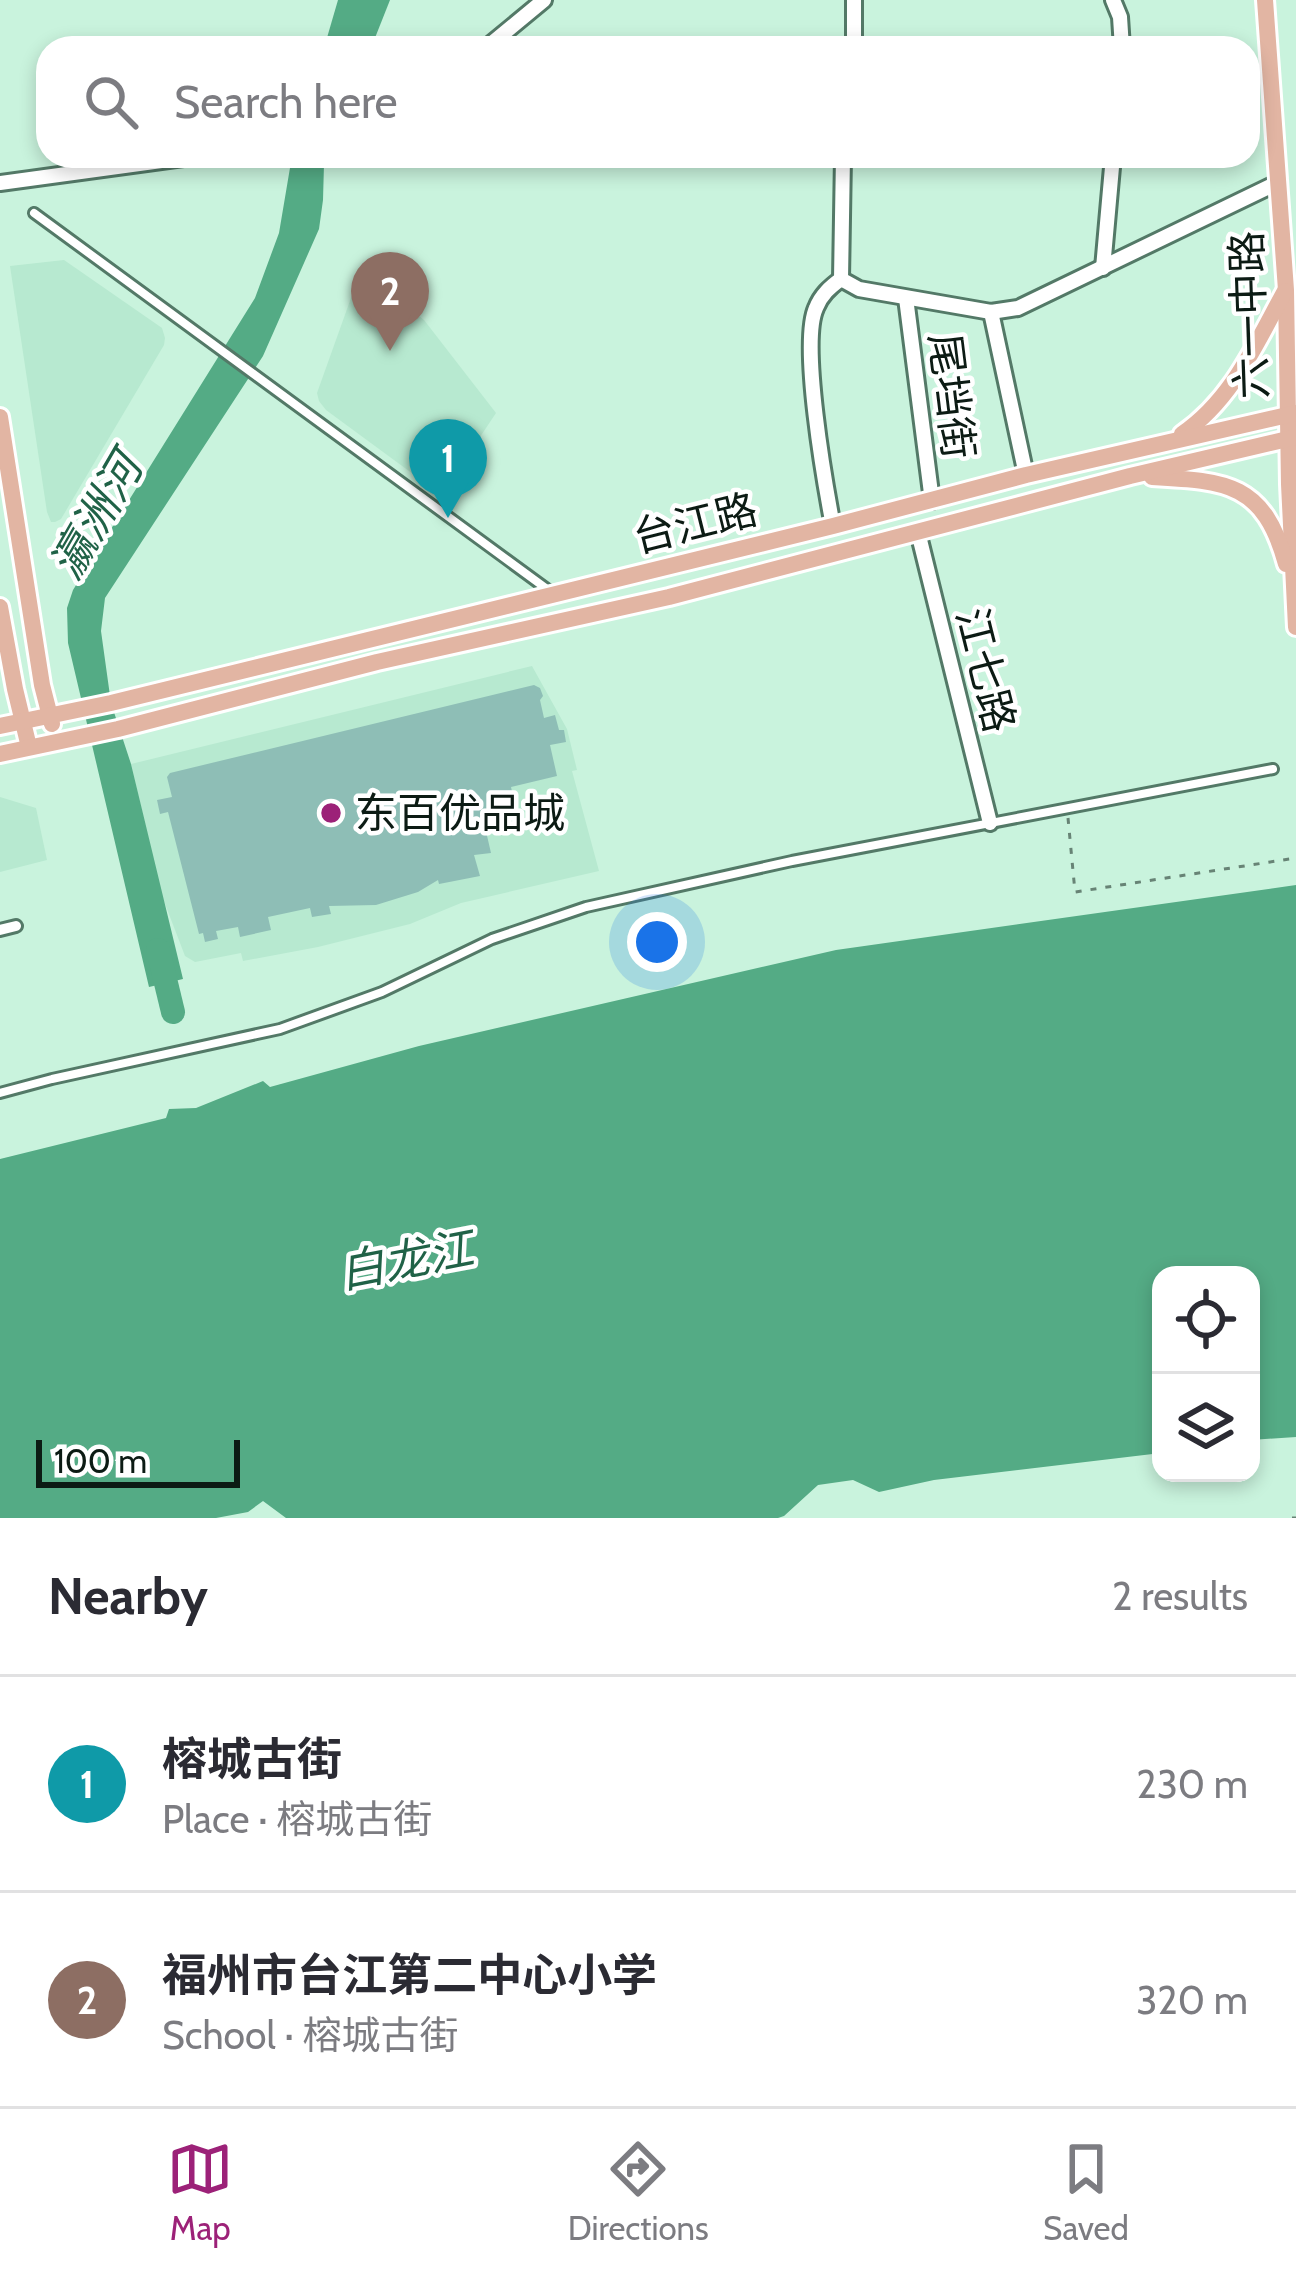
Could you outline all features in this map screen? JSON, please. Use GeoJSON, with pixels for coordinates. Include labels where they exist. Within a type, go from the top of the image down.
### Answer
{"type":"FeatureCollection","features":[{"type":"Feature","properties":{"kind":"main road","name":"六一中路"},"geometry":{"type":"LineString","coordinates":[[1265,0],[1286,290],[1296,627]]}},
{"type":"Feature","properties":{"kind":"main road"},"geometry":{"type":"LineString","coordinates":[[1160,443],[1189,429],[1224,394],[1243,370],[1286,290]]}},
{"type":"Feature","properties":{"kind":"main road","name":"台江路"},"geometry":{"type":"LineString","coordinates":[[50,716],[1292,414]]}},
{"type":"Feature","properties":{"kind":"main road"},"geometry":{"type":"LineString","coordinates":[[0,417],[42,685],[56,741],[0,754]]}},
{"type":"Feature","properties":{"kind":"main road","name":"台江路"},"geometry":{"type":"LineString","coordinates":[[56,741],[669,597],[1292,438]]}},
{"type":"Feature","properties":{"kind":"main road"},"geometry":{"type":"LineString","coordinates":[[1130,476],[1211,481],[1241,490],[1280,541],[1294,594]]}},
{"type":"Feature","properties":{"kind":"main road"},"geometry":{"type":"LineString","coordinates":[[0,607],[29,747]]}},
{"type":"Feature","properties":{"kind":"main road"},"geometry":{"type":"LineString","coordinates":[[0,726],[50,716]]}},
{"type":"Feature","properties":{"kind":"street"},"geometry":{"type":"LineString","coordinates":[[501,36],[544,0]]}},
{"type":"Feature","properties":{"kind":"street"},"geometry":{"type":"LineString","coordinates":[[854,0],[854,36]]}},
{"type":"Feature","properties":{"kind":"street"},"geometry":{"type":"LineString","coordinates":[[1113,0],[1121,36]]}},
{"type":"Feature","properties":{"kind":"street"},"geometry":{"type":"LineString","coordinates":[[0,183],[111,168]]}},
{"type":"Feature","properties":{"kind":"street"},"geometry":{"type":"LineString","coordinates":[[833,526],[821,453],[811,331],[816,308],[841,279],[843,168]]}},
{"type":"Feature","properties":{"kind":"street"},"geometry":{"type":"LineString","coordinates":[[1103,268],[1112,168]]}},
{"type":"Feature","properties":{"kind":"street"},"geometry":{"type":"LineString","coordinates":[[841,279],[859,290],[906,298],[992,312],[1018,308],[1279,182]]}},
{"type":"Feature","properties":{"kind":"street"},"geometry":{"type":"LineString","coordinates":[[34,213],[554,594]]}},
{"type":"Feature","properties":{"kind":"street","name":"尾垱街"},"geometry":{"type":"LineString","coordinates":[[906,298],[932,501]]}},
{"type":"Feature","properties":{"kind":"street"},"geometry":{"type":"LineString","coordinates":[[992,312],[1026,475]]}},
{"type":"Feature","properties":{"kind":"street","name":"江七路"},"geometry":{"type":"LineString","coordinates":[[918,532],[990,823]]}},
{"type":"Feature","properties":{"kind":"street"},"geometry":{"type":"LineString","coordinates":[[0,1093],[280,1030],[382,992],[504,934],[586,907],[792,861],[1273,770]]}},
{"type":"Feature","properties":{"kind":"street"},"geometry":{"type":"LineString","coordinates":[[0,931],[16,926]]}},
{"type":"Feature","properties":{"kind":"path"},"geometry":{"type":"LineString","coordinates":[[1067,809],[1076,892],[1296,858]]}},
{"type":"Feature","properties":{"kind":"shaded area"},"geometry":{"type":"Polygon","coordinates":[[[64,260],[162,328],[165,338],[61,519],[51,522],[10,266],[64,260]]]}},
{"type":"Feature","properties":{"kind":"shaded area"},"geometry":{"type":"Polygon","coordinates":[[[361,270],[424,320],[496,413],[443,486],[428,485],[319,401],[317,393],[361,270]]]}},
{"type":"Feature","properties":{"kind":"shaded area","name":"东百优品城"},"geometry":{"type":"Polygon","coordinates":[[[532,666],[567,729],[577,770],[572,771],[599,871],[461,903],[410,924],[318,947],[243,961],[241,953],[195,962],[185,956],[162,896],[131,764],[532,666]]]}},
{"type":"Feature","properties":{"kind":"shaded area"},"geometry":{"type":"Polygon","coordinates":[[[0,797],[36,808],[47,860],[0,872],[0,797]]]}},
{"type":"Feature","properties":{"kind":"water"},"geometry":{"type":"Polygon","coordinates":[[[338,0],[390,0],[376,36],[328,36],[338,0]]]}},
{"type":"Feature","properties":{"kind":"water"},"geometry":{"type":"Polygon","coordinates":[[[290,168],[324,168],[319,229],[263,356],[105,598],[101,631],[111,703],[131,764],[183,979],[149,987],[68,643],[67,608],[73,590],[255,298],[279,233],[290,168]]]}},
{"type":"Feature","properties":{"kind":"water","name":"白龙江"},"geometry":{"type":"Polygon","coordinates":[[[1296,885],[1296,1437],[1260,1439],[1260,1266],[1152,1266],[1152,1454],[934,1480],[879,1492],[853,1480],[818,1485],[778,1518],[286,1518],[263,1501],[248,1512],[216,1518],[0,1518],[0,1159],[166,1118],[169,1109],[196,1108],[263,1081],[270,1087],[419,1046],[836,950],[1296,885]]]}},
{"type":"Feature","properties":{"kind":"building","name":"东百优品城"},"geometry":{"type":"Polygon","coordinates":[[[534,685],[543,696],[544,718],[555,715],[559,730],[564,730],[566,742],[550,745],[557,776],[511,787],[513,796],[491,799],[497,824],[485,827],[491,853],[474,855],[480,876],[439,884],[438,880],[418,892],[376,905],[329,906],[331,914],[312,917],[310,908],[268,917],[271,930],[240,937],[238,927],[216,931],[218,939],[205,942],[168,812],[160,814],[157,800],[172,797],[170,773],[534,685]]]}},
{"type":"Feature","properties":{"kind":"waterway","name":"瀛洲河"},"geometry":{"type":"LineString","coordinates":[[158,950],[173,1012]]}},
{"type":"Feature","properties":{"kind":"place","name":"福州市台江第二中心小学"},"geometry":{"type":"Point","coordinates":[390,351]}},
{"type":"Feature","properties":{"kind":"place","name":"榕城古街"},"geometry":{"type":"Point","coordinates":[448,518]}},
{"type":"Feature","properties":{"kind":"place","name":"东百优品城"},"geometry":{"type":"Point","coordinates":[331,813]}}]}
